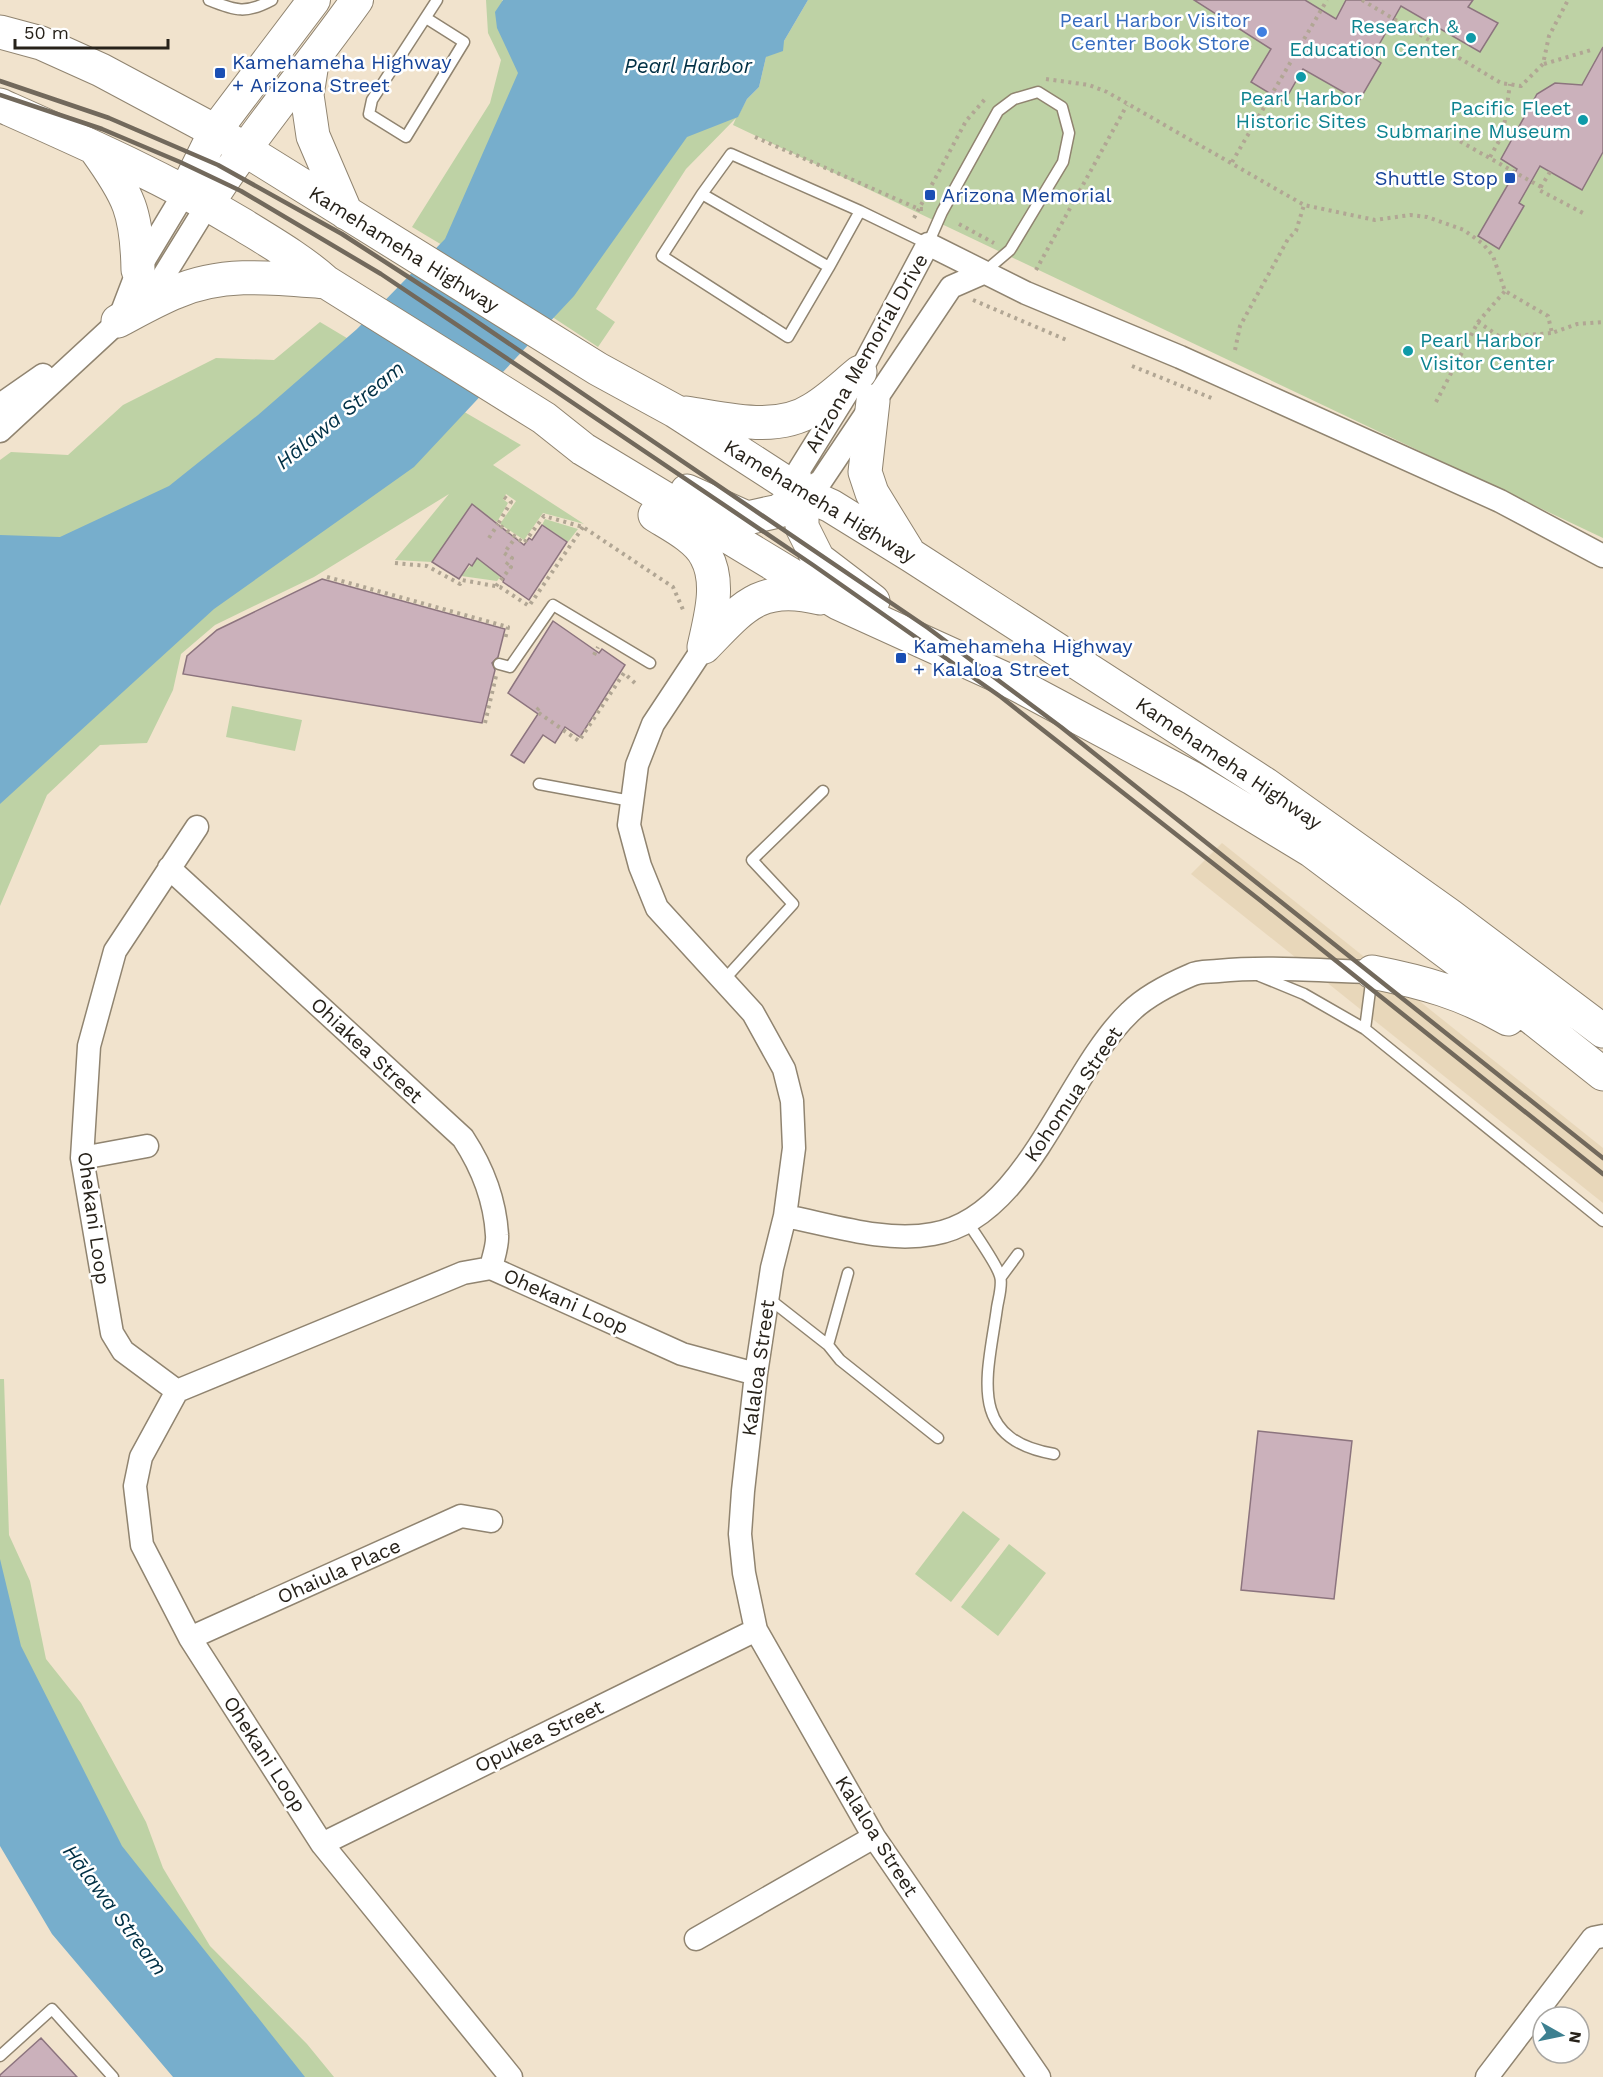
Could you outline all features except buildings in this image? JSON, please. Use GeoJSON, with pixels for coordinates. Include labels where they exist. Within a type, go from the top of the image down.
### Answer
{"type":"FeatureCollection","features":[{"type":"Feature","properties":{"kind":"main road","name":"Kamehameha Highway"},"geometry":{"type":"LineString","coordinates":[[0,32],[41,43],[101,70],[215,131],[598,369],[675,411],[802,493],[831,506],[912,556],[1265,784],[1603,1031]]}},
{"type":"Feature","properties":{"kind":"main road"},"geometry":{"type":"LineString","coordinates":[[312,63],[307,95],[313,136],[346,213]]}},
{"type":"Feature","properties":{"kind":"main road","name":"Kamehameha Highway"},"geometry":{"type":"LineString","coordinates":[[0,105],[93,146],[197,198],[303,261],[339,291],[544,418],[583,449],[838,603],[1014,683],[1192,778],[1312,850],[1603,1074]]}},
{"type":"Feature","properties":{"kind":"main road"},"geometry":{"type":"LineString","coordinates":[[93,146],[124,188],[138,231],[138,270]]}},
{"type":"Feature","properties":{"kind":"main road"},"geometry":{"type":"LineString","coordinates":[[106,332],[177,291],[222,279],[273,277],[339,291]]}},
{"type":"Feature","properties":{"kind":"main road"},"geometry":{"type":"LineString","coordinates":[[675,411],[756,424],[781,420],[812,411],[860,372]]}},
{"type":"Feature","properties":{"kind":"main road"},"geometry":{"type":"LineString","coordinates":[[873,401],[865,472],[872,493],[912,556]]}},
{"type":"Feature","properties":{"kind":"main road"},"geometry":{"type":"LineString","coordinates":[[583,449],[625,494],[683,534],[706,554],[714,580],[704,647]]}},
{"type":"Feature","properties":{"kind":"main road"},"geometry":{"type":"LineString","coordinates":[[627,474],[687,491],[747,518],[779,511],[802,493]]}},
{"type":"Feature","properties":{"kind":"main road"},"geometry":{"type":"LineString","coordinates":[[802,493],[802,527],[818,559],[845,582],[938,647]]}},
{"type":"Feature","properties":{"kind":"main road"},"geometry":{"type":"LineString","coordinates":[[704,647],[742,609],[770,594],[795,592],[838,603]]}},
{"type":"Feature","properties":{"kind":"main road"},"geometry":{"type":"LineString","coordinates":[[1372,972],[1430,984],[1474,999],[1526,1029],[1568,1045]]}},
{"type":"Feature","properties":{"kind":"street"},"geometry":{"type":"LineString","coordinates":[[0,431],[158,285],[197,198],[215,131],[314,0]]}},
{"type":"Feature","properties":{"kind":"street"},"geometry":{"type":"LineString","coordinates":[[0,405],[106,332],[138,270],[197,198],[243,149],[312,63],[357,0]]}},
{"type":"Feature","properties":{"kind":"street"},"geometry":{"type":"LineString","coordinates":[[928,244],[983,273],[1099,325],[1180,357],[1500,501],[1603,556]]}},
{"type":"Feature","properties":{"kind":"street","name":"Arizona Memorial Drive"},"geometry":{"type":"LineString","coordinates":[[928,244],[860,372],[799,470],[802,493],[821,481],[951,287],[983,273]]}},
{"type":"Feature","properties":{"kind":"street","name":"Kalaloa Street"},"geometry":{"type":"LineString","coordinates":[[704,647],[653,724],[637,765],[629,825],[640,866],[657,908],[753,1013],[784,1069],[792,1101],[794,1148],[785,1216],[772,1268],[756,1374],[740,1534],[744,1573],[756,1630],[874,1837],[1039,2077]]}},
{"type":"Feature","properties":{"kind":"street","name":"Ohekani Loop"},"geometry":{"type":"LineString","coordinates":[[177,1391],[123,1351],[112,1333],[82,1158],[89,1046],[115,951],[197,827]]}},
{"type":"Feature","properties":{"kind":"street","name":"Ohiakea Street"},"geometry":{"type":"LineString","coordinates":[[169,868],[463,1138],[478,1160],[491,1197],[498,1237],[491,1268]]}},
{"type":"Feature","properties":{"kind":"street","name":"Kohomua Street"},"geometry":{"type":"LineString","coordinates":[[785,1216],[887,1236],[934,1234],[967,1221],[993,1205],[1027,1164],[1090,1061],[1130,1012],[1148,998],[1194,973],[1243,969],[1372,972]]}},
{"type":"Feature","properties":{"kind":"street"},"geometry":{"type":"LineString","coordinates":[[82,1158],[147,1146]]}},
{"type":"Feature","properties":{"kind":"street","name":"Ohekani Loop"},"geometry":{"type":"LineString","coordinates":[[511,2077],[322,1844],[190,1638],[142,1545],[135,1486],[141,1457],[177,1391],[463,1273],[491,1268],[682,1354],[756,1374]]}},
{"type":"Feature","properties":{"kind":"street","name":"Ohaiula Place"},"geometry":{"type":"LineString","coordinates":[[190,1638],[461,1516],[491,1521]]}},
{"type":"Feature","properties":{"kind":"street","name":"Opukea Street"},"geometry":{"type":"LineString","coordinates":[[322,1844],[756,1630]]}},
{"type":"Feature","properties":{"kind":"street"},"geometry":{"type":"LineString","coordinates":[[696,1939],[874,1837]]}},
{"type":"Feature","properties":{"kind":"street"},"geometry":{"type":"LineString","coordinates":[[1486,2077],[1593,1938],[1603,1936]]}},
{"type":"Feature","properties":{"kind":"lane"},"geometry":{"type":"LineString","coordinates":[[209,0],[234,10],[254,10],[272,0]]}},
{"type":"Feature","properties":{"kind":"lane"},"geometry":{"type":"LineString","coordinates":[[426,18],[465,42],[406,137],[369,114],[372,100],[437,0]]}},
{"type":"Feature","properties":{"kind":"lane"},"geometry":{"type":"LineString","coordinates":[[860,211],[788,337],[662,256],[731,154],[860,211],[928,244],[942,212],[998,111],[1014,99],[1038,93],[1062,107],[1070,133],[1063,162],[1010,250],[983,273]]}},
{"type":"Feature","properties":{"kind":"lane"},"geometry":{"type":"LineString","coordinates":[[702,194],[829,267]]}},
{"type":"Feature","properties":{"kind":"lane"},"geometry":{"type":"LineString","coordinates":[[500,664],[510,667],[553,605],[650,663]]}},
{"type":"Feature","properties":{"kind":"lane"},"geometry":{"type":"LineString","coordinates":[[538,784],[631,801]]}},
{"type":"Feature","properties":{"kind":"lane"},"geometry":{"type":"LineString","coordinates":[[723,981],[793,904],[752,860],[823,791]]}},
{"type":"Feature","properties":{"kind":"lane"},"geometry":{"type":"LineString","coordinates":[[1243,969],[1304,994],[1365,1029],[1603,1221]]}},
{"type":"Feature","properties":{"kind":"lane"},"geometry":{"type":"LineString","coordinates":[[1365,1029],[1372,972]]}},
{"type":"Feature","properties":{"kind":"lane"},"geometry":{"type":"LineString","coordinates":[[967,1221],[1001,1277]]}},
{"type":"Feature","properties":{"kind":"lane"},"geometry":{"type":"LineString","coordinates":[[1018,1254],[1001,1277],[986,1391],[992,1416],[1008,1436],[1038,1451],[1054,1454]]}},
{"type":"Feature","properties":{"kind":"lane"},"geometry":{"type":"LineString","coordinates":[[828,1345],[848,1273]]}},
{"type":"Feature","properties":{"kind":"lane"},"geometry":{"type":"LineString","coordinates":[[768,1298],[828,1345],[840,1360],[938,1438]]}},
{"type":"Feature","properties":{"kind":"lane"},"geometry":{"type":"LineString","coordinates":[[0,2056],[52,2009],[113,2077]]}},
{"type":"Feature","properties":{"kind":"path"},"geometry":{"type":"LineString","coordinates":[[1327,0],[1232,162],[1304,205],[1376,220],[1410,215],[1427,217],[1464,230],[1482,244],[1492,256],[1504,291],[1548,316],[1552,333]]}},
{"type":"Feature","properties":{"kind":"path"},"geometry":{"type":"LineString","coordinates":[[1362,0],[1501,83],[1521,86],[1543,64],[1592,50]]}},
{"type":"Feature","properties":{"kind":"path"},"geometry":{"type":"LineString","coordinates":[[1543,64],[1549,36],[1568,0]]}},
{"type":"Feature","properties":{"kind":"path"},"geometry":{"type":"LineString","coordinates":[[1490,157],[1503,134],[1510,84]]}},
{"type":"Feature","properties":{"kind":"path"},"geometry":{"type":"LineString","coordinates":[[1036,270],[1127,105]]}},
{"type":"Feature","properties":{"kind":"path"},"geometry":{"type":"LineString","coordinates":[[1448,134],[1541,187]]}},
{"type":"Feature","properties":{"kind":"path"},"geometry":{"type":"LineString","coordinates":[[754,137],[919,209],[927,209]]}},
{"type":"Feature","properties":{"kind":"path"},"geometry":{"type":"LineString","coordinates":[[1550,171],[1539,190],[1583,213]]}},
{"type":"Feature","properties":{"kind":"path"},"geometry":{"type":"LineString","coordinates":[[1235,350],[1240,326],[1288,239],[1296,231],[1304,205]]}},
{"type":"Feature","properties":{"kind":"path"},"geometry":{"type":"LineString","coordinates":[[959,224],[994,243]]}},
{"type":"Feature","properties":{"kind":"path"},"geometry":{"type":"LineString","coordinates":[[1436,402],[1478,322],[1504,291]]}},
{"type":"Feature","properties":{"kind":"path"},"geometry":{"type":"LineString","coordinates":[[965,297],[1069,341]]}},
{"type":"Feature","properties":{"kind":"path"},"geometry":{"type":"LineString","coordinates":[[1478,322],[1500,337],[1552,333],[1576,324],[1603,322]]}},
{"type":"Feature","properties":{"kind":"path"},"geometry":{"type":"LineString","coordinates":[[1132,366],[1214,399]]}},
{"type":"Feature","properties":{"kind":"path"},"geometry":{"type":"LineString","coordinates":[[489,538],[511,502],[504,497]]}},
{"type":"Feature","properties":{"kind":"path"},"geometry":{"type":"LineString","coordinates":[[498,524],[524,543],[544,516],[583,527],[673,587],[685,613]]}},
{"type":"Feature","properties":{"kind":"path"},"geometry":{"type":"LineString","coordinates":[[395,563],[427,566],[460,584],[462,580],[496,586],[529,606],[583,527]]}},
{"type":"Feature","properties":{"kind":"path"},"geometry":{"type":"LineString","coordinates":[[496,586],[511,567],[506,565],[512,558],[504,553],[516,537]]}},
{"type":"Feature","properties":{"kind":"path"},"geometry":{"type":"LineString","coordinates":[[327,577],[508,627],[506,639]]}},
{"type":"Feature","properties":{"kind":"path"},"geometry":{"type":"LineString","coordinates":[[588,642],[597,648]]}},
{"type":"Feature","properties":{"kind":"path"},"geometry":{"type":"LineString","coordinates":[[539,708],[536,711],[579,741],[624,674],[636,684]]}},
{"type":"Feature","properties":{"kind":"shaded area"},"geometry":{"type":"Polygon","coordinates":[[[1222,843],[1603,1148],[1603,1203],[1191,874],[1222,843]]]}},
{"type":"Feature","properties":{"kind":"green space"},"geometry":{"type":"Polygon","coordinates":[[[486,0],[502,0],[537,57],[494,276],[412,227],[490,103],[501,60],[488,33],[486,0]]]}},
{"type":"Feature","properties":{"kind":"green space","name":"Pearl Harbor Visitor Center"},"geometry":{"type":"Polygon","coordinates":[[[808,0],[1603,0],[1603,538],[733,125],[736,118],[686,169],[596,309],[615,322],[598,347],[525,299],[677,125],[738,116],[747,99],[759,87],[766,57],[784,41],[808,0]]]}},
{"type":"Feature","properties":{"kind":"green space"},"geometry":{"type":"Polygon","coordinates":[[[320,322],[392,365],[0,592],[0,460],[11,452],[68,455],[123,405],[216,358],[274,360],[320,322]]]}},
{"type":"Feature","properties":{"kind":"green space"},"geometry":{"type":"Polygon","coordinates":[[[449,403],[521,445],[493,465],[584,524],[543,513],[524,540],[500,524],[516,501],[506,494],[503,499],[508,503],[497,522],[471,506],[432,562],[395,560],[449,494],[314,577],[215,625],[181,654],[173,690],[147,743],[100,745],[47,795],[0,906],[0,707],[449,403]]]}},
{"type":"Feature","properties":{"kind":"green space"},"geometry":{"type":"Polygon","coordinates":[[[545,519],[578,529],[568,542],[542,525],[545,519]]]}},
{"type":"Feature","properties":{"kind":"green space"},"geometry":{"type":"Polygon","coordinates":[[[477,558],[507,568],[497,581],[461,576],[477,558]]]}},
{"type":"Feature","properties":{"kind":"green space"},"geometry":{"type":"Polygon","coordinates":[[[232,706],[302,720],[295,751],[226,737],[232,706]]]}},
{"type":"Feature","properties":{"kind":"green space"},"geometry":{"type":"Polygon","coordinates":[[[0,1379],[4,1379],[9,1535],[30,1581],[46,1659],[81,1703],[146,1822],[163,1868],[210,1946],[307,2044],[334,2077],[259,2077],[0,1661],[0,1379]]]}},
{"type":"Feature","properties":{"kind":"green space"},"geometry":{"type":"Polygon","coordinates":[[[963,1511],[1000,1539],[951,1602],[915,1574],[963,1511]]]}},
{"type":"Feature","properties":{"kind":"green space"},"geometry":{"type":"Polygon","coordinates":[[[1009,1544],[1046,1573],[998,1636],[961,1607],[1009,1544]]]}},
{"type":"Feature","properties":{"kind":"water"},"geometry":{"type":"Polygon","coordinates":[[[503,0],[808,0],[784,41],[783,51],[766,57],[759,87],[747,99],[738,117],[687,137],[574,296],[414,467],[214,609],[0,804],[0,535],[60,537],[169,486],[258,415],[357,329],[445,239],[518,73],[497,28],[495,12],[503,0]]]}},
{"type":"Feature","properties":{"kind":"water","name":"Hālawa Stream"},"geometry":{"type":"Polygon","coordinates":[[[0,1559],[21,1646],[122,1846],[305,2077],[173,2077],[52,1934],[0,1846],[0,1559]]]}},
{"type":"Feature","properties":{"kind":"railway"},"geometry":{"type":"LineString","coordinates":[[0,81],[109,118],[218,165],[342,234],[461,311],[928,628],[1061,727],[1603,1158]]}},
{"type":"Feature","properties":{"kind":"railway"},"geometry":{"type":"LineString","coordinates":[[0,95],[102,129],[241,191],[381,274],[542,382],[813,565],[1001,697],[1603,1174]]}},
{"type":"Feature","properties":{"kind":"place","name":"Pearl Harbor Visitor Center Book Store"},"geometry":{"type":"Point","coordinates":[1262,32]}},
{"type":"Feature","properties":{"kind":"place","name":"Research & Education Center"},"geometry":{"type":"Point","coordinates":[1471,38]}},
{"type":"Feature","properties":{"kind":"place","name":"Kamehameha Highway + Arizona Street"},"geometry":{"type":"Point","coordinates":[220,73]}},
{"type":"Feature","properties":{"kind":"place","name":"Pearl Harbor Historic Sites"},"geometry":{"type":"Point","coordinates":[1301,77]}},
{"type":"Feature","properties":{"kind":"place","name":"Pacific Fleet Submarine Museum"},"geometry":{"type":"Point","coordinates":[1583,120]}},
{"type":"Feature","properties":{"kind":"place","name":"Shuttle Stop"},"geometry":{"type":"Point","coordinates":[1510,178]}},
{"type":"Feature","properties":{"kind":"place","name":"Arizona Memorial"},"geometry":{"type":"Point","coordinates":[930,195]}},
{"type":"Feature","properties":{"kind":"place","name":"Pearl Harbor Visitor Center"},"geometry":{"type":"Point","coordinates":[1408,351]}},
{"type":"Feature","properties":{"kind":"place","name":"Kamehameha Highway + Kalaloa Street"},"geometry":{"type":"Point","coordinates":[901,658]}},
{"type":"Feature","properties":{"kind":"water label","name":"Pearl Harbor"},"geometry":{"type":"Point","coordinates":[688,66]}}]}
